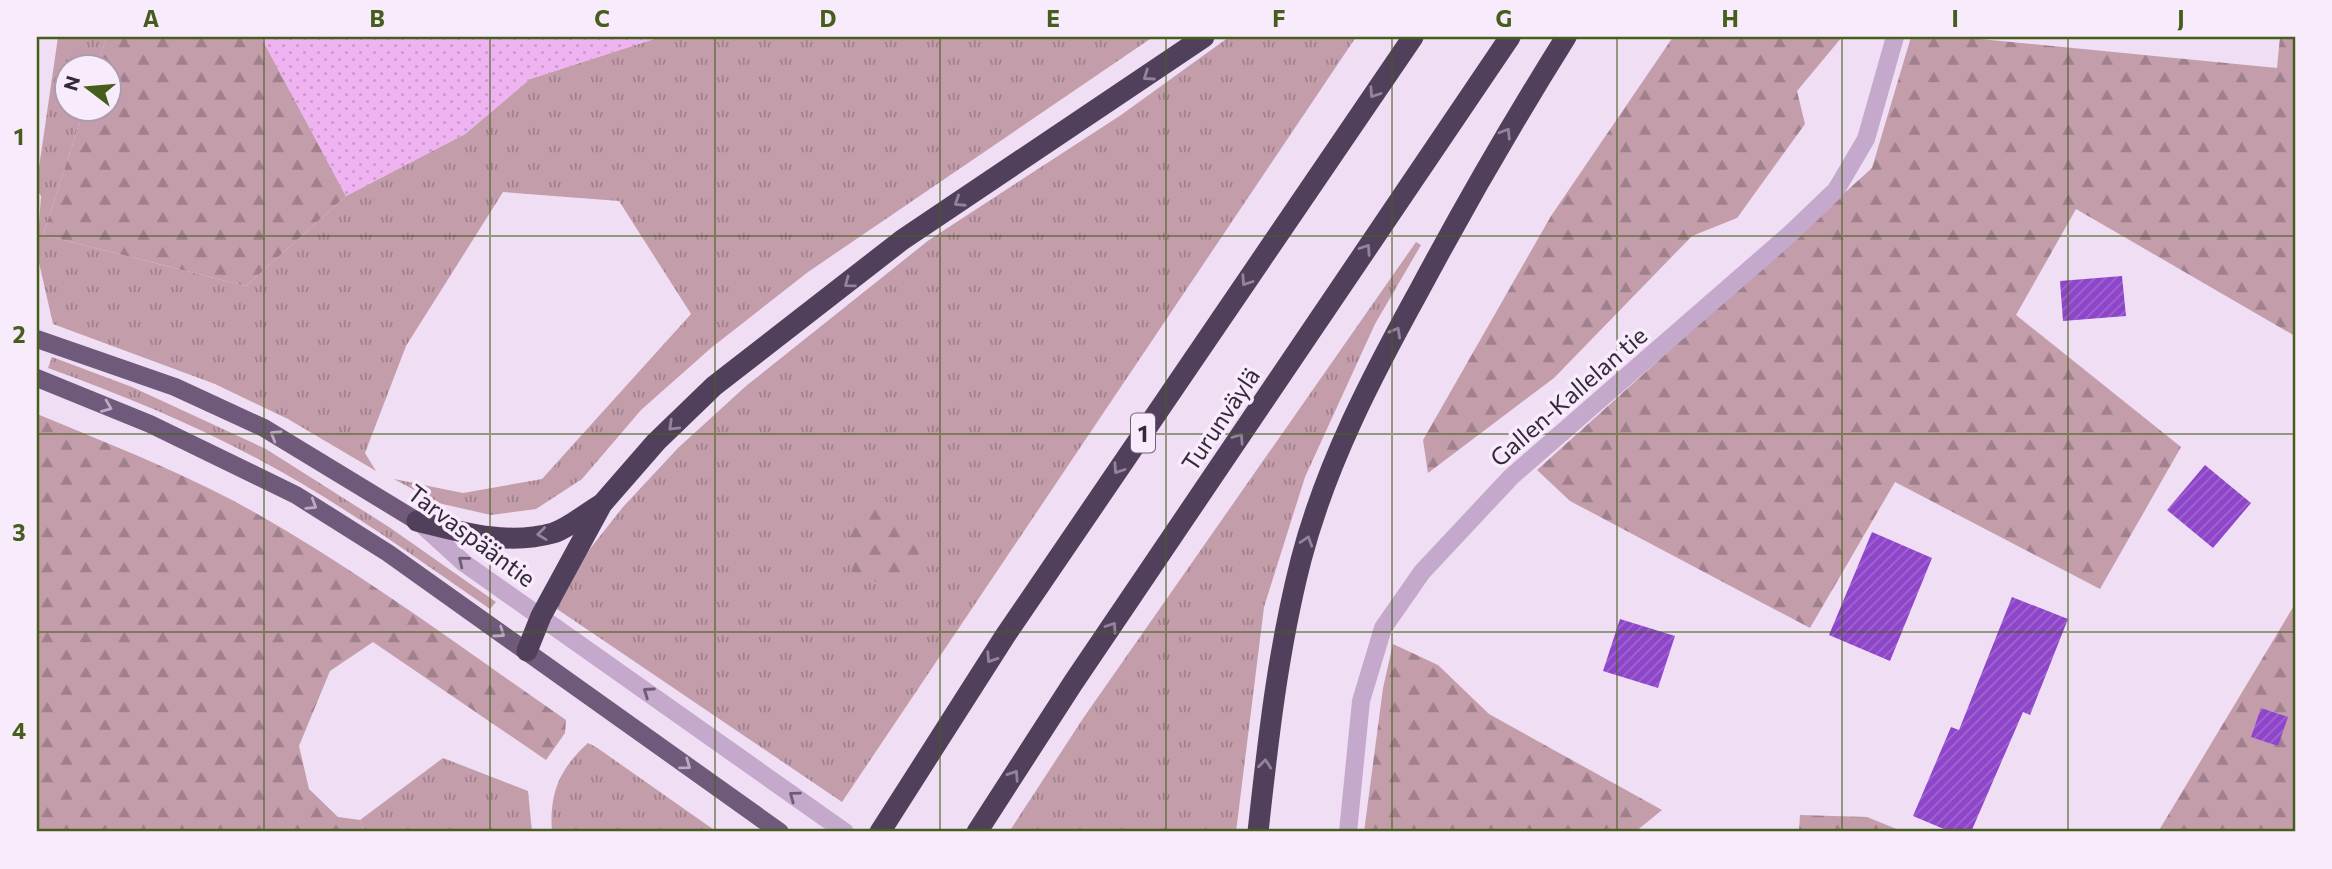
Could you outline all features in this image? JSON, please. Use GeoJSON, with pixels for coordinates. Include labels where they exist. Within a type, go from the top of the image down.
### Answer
{"type":"FeatureCollection","features":[{"type":"Feature","properties":{"kind":"highway"},"geometry":{"type":"LineString","coordinates":[[527,652],[541,616],[602,504],[656,442],[704,396],[784,329],[853,281],[902,240],[1204,37]]}},
{"type":"Feature","properties":{"kind":"highway","name":"1"},"geometry":{"type":"LineString","coordinates":[[880,832],[1005,636],[1413,37]]}},
{"type":"Feature","properties":{"kind":"highway","name":"Turunväylä"},"geometry":{"type":"LineString","coordinates":[[977,832],[1081,672],[1510,37]]}},
{"type":"Feature","properties":{"kind":"highway"},"geometry":{"type":"LineString","coordinates":[[1258,832],[1276,673],[1288,616],[1302,558],[1343,439],[1371,378],[1494,152],[1566,37]]}},
{"type":"Feature","properties":{"kind":"highway"},"geometry":{"type":"LineString","coordinates":[[417,521],[486,538],[517,537],[554,533],[602,504]]}},
{"type":"Feature","properties":{"kind":"main road","name":"Tarvaspääntie"},"geometry":{"type":"LineString","coordinates":[[37,339],[175,387],[264,428],[417,521]]}},
{"type":"Feature","properties":{"kind":"main road"},"geometry":{"type":"LineString","coordinates":[[40,380],[150,424],[296,495],[388,553],[780,832]]}},
{"type":"Feature","properties":{"kind":"street","name":"Gallen-Kallelan tie"},"geometry":{"type":"LineString","coordinates":[[1348,832],[1360,701],[1383,628],[1422,572],[1511,477],[1790,234],[1836,190],[1866,139],[1895,37]]}},
{"type":"Feature","properties":{"kind":"street","name":"Tarvaspääntie"},"geometry":{"type":"LineString","coordinates":[[417,521],[464,563],[845,832]]}},
{"type":"Feature","properties":{"kind":"green space"},"geometry":{"type":"Polygon","coordinates":[[[58,37],[107,37],[102,52],[56,52],[58,37]]]}},
{"type":"Feature","properties":{"kind":"green space"},"geometry":{"type":"Polygon","coordinates":[[[107,37],[261,37],[346,196],[246,286],[43,235],[80,122],[122,122],[122,52],[102,52],[107,37]]]}},
{"type":"Feature","properties":{"kind":"green space"},"geometry":{"type":"Polygon","coordinates":[[[660,37],[1153,37],[808,272],[711,348],[641,410],[582,479],[536,509],[491,515],[438,503],[394,479],[463,493],[542,479],[691,314],[619,201],[503,192],[406,346],[365,453],[376,471],[288,419],[215,384],[53,324],[37,254],[41,196],[37,190],[52,78],[52,122],[80,122],[43,235],[246,286],[346,196],[465,134],[530,79],[660,37]]]}},
{"type":"Feature","properties":{"kind":"green space"},"geometry":{"type":"Polygon","coordinates":[[[1229,37],[1356,37],[842,802],[557,609],[558,599],[589,550],[623,507],[678,448],[746,386],[929,240],[1121,115],[1229,37]]]}},
{"type":"Feature","properties":{"kind":"green space"},"geometry":{"type":"Polygon","coordinates":[[[1673,37],[1842,37],[1797,91],[1805,124],[1737,218],[1692,236],[1554,378],[1428,473],[1423,440],[1551,216],[1673,37]]]}},
{"type":"Feature","properties":{"kind":"green space"},"geometry":{"type":"Polygon","coordinates":[[[1911,37],[1960,37],[2277,68],[2280,37],[2295,37],[2295,336],[2076,209],[2016,315],[2181,447],[2100,589],[1895,482],[1810,628],[1570,501],[1537,470],[1872,168],[1911,37]]]}},
{"type":"Feature","properties":{"kind":"green space"},"geometry":{"type":"Polygon","coordinates":[[[1416,242],[1421,245],[1375,324],[1305,477],[1264,607],[1236,832],[1009,832],[1084,717],[1416,242]]]}},
{"type":"Feature","properties":{"kind":"green space"},"geometry":{"type":"Polygon","coordinates":[[[52,357],[132,387],[266,449],[389,527],[496,602],[490,609],[347,512],[258,459],[155,410],[48,368],[52,357]]]}},
{"type":"Feature","properties":{"kind":"green space"},"geometry":{"type":"Polygon","coordinates":[[[37,414],[184,476],[275,524],[402,606],[566,720],[565,733],[546,760],[373,642],[330,671],[299,746],[309,789],[338,817],[360,820],[365,832],[37,832],[37,414]]]}},
{"type":"Feature","properties":{"kind":"green space"},"geometry":{"type":"Polygon","coordinates":[[[884,501],[904,509],[909,527],[930,538],[915,560],[884,585],[853,572],[849,546],[856,523],[884,501]]]}},
{"type":"Feature","properties":{"kind":"green space"},"geometry":{"type":"Polygon","coordinates":[[[2295,604],[2295,832],[2158,832],[2295,604]]]}},
{"type":"Feature","properties":{"kind":"green space"},"geometry":{"type":"Polygon","coordinates":[[[1393,644],[1438,665],[1489,714],[1662,810],[1635,832],[1364,832],[1383,688],[1393,644]]]}},
{"type":"Feature","properties":{"kind":"green space"},"geometry":{"type":"Polygon","coordinates":[[[588,743],[717,832],[552,832],[552,806],[558,783],[570,763],[588,743]]]}},
{"type":"Feature","properties":{"kind":"green space"},"geometry":{"type":"Polygon","coordinates":[[[443,758],[528,791],[532,832],[365,832],[360,820],[443,758]]]}},
{"type":"Feature","properties":{"kind":"green space"},"geometry":{"type":"Polygon","coordinates":[[[1800,815],[1867,817],[1904,832],[1799,832],[1800,815]]]}},
{"type":"Feature","properties":{"kind":"sand"},"geometry":{"type":"Polygon","coordinates":[[[261,37],[660,37],[530,79],[465,134],[346,196],[261,37]]]}},
{"type":"Feature","properties":{"kind":"building"},"geometry":{"type":"Polygon","coordinates":[[[2122,276],[2126,316],[2063,321],[2060,281],[2122,276]]]}},
{"type":"Feature","properties":{"kind":"building"},"geometry":{"type":"Polygon","coordinates":[[[2205,465],[2251,503],[2213,548],[2167,510],[2205,465]]]}},
{"type":"Feature","properties":{"kind":"building"},"geometry":{"type":"Polygon","coordinates":[[[1872,532],[1932,558],[1890,661],[1829,635],[1872,532]]]}},
{"type":"Feature","properties":{"kind":"building"},"geometry":{"type":"Polygon","coordinates":[[[2012,597],[2068,619],[2030,715],[2023,712],[1971,832],[1951,832],[1913,816],[1951,727],[1959,730],[2012,597]]]}},
{"type":"Feature","properties":{"kind":"building"},"geometry":{"type":"Polygon","coordinates":[[[1620,619],[1675,636],[1658,688],[1603,671],[1620,619]]]}},
{"type":"Feature","properties":{"kind":"building"},"geometry":{"type":"Polygon","coordinates":[[[2261,708],[2288,717],[2278,746],[2251,737],[2261,708]]]}}]}
